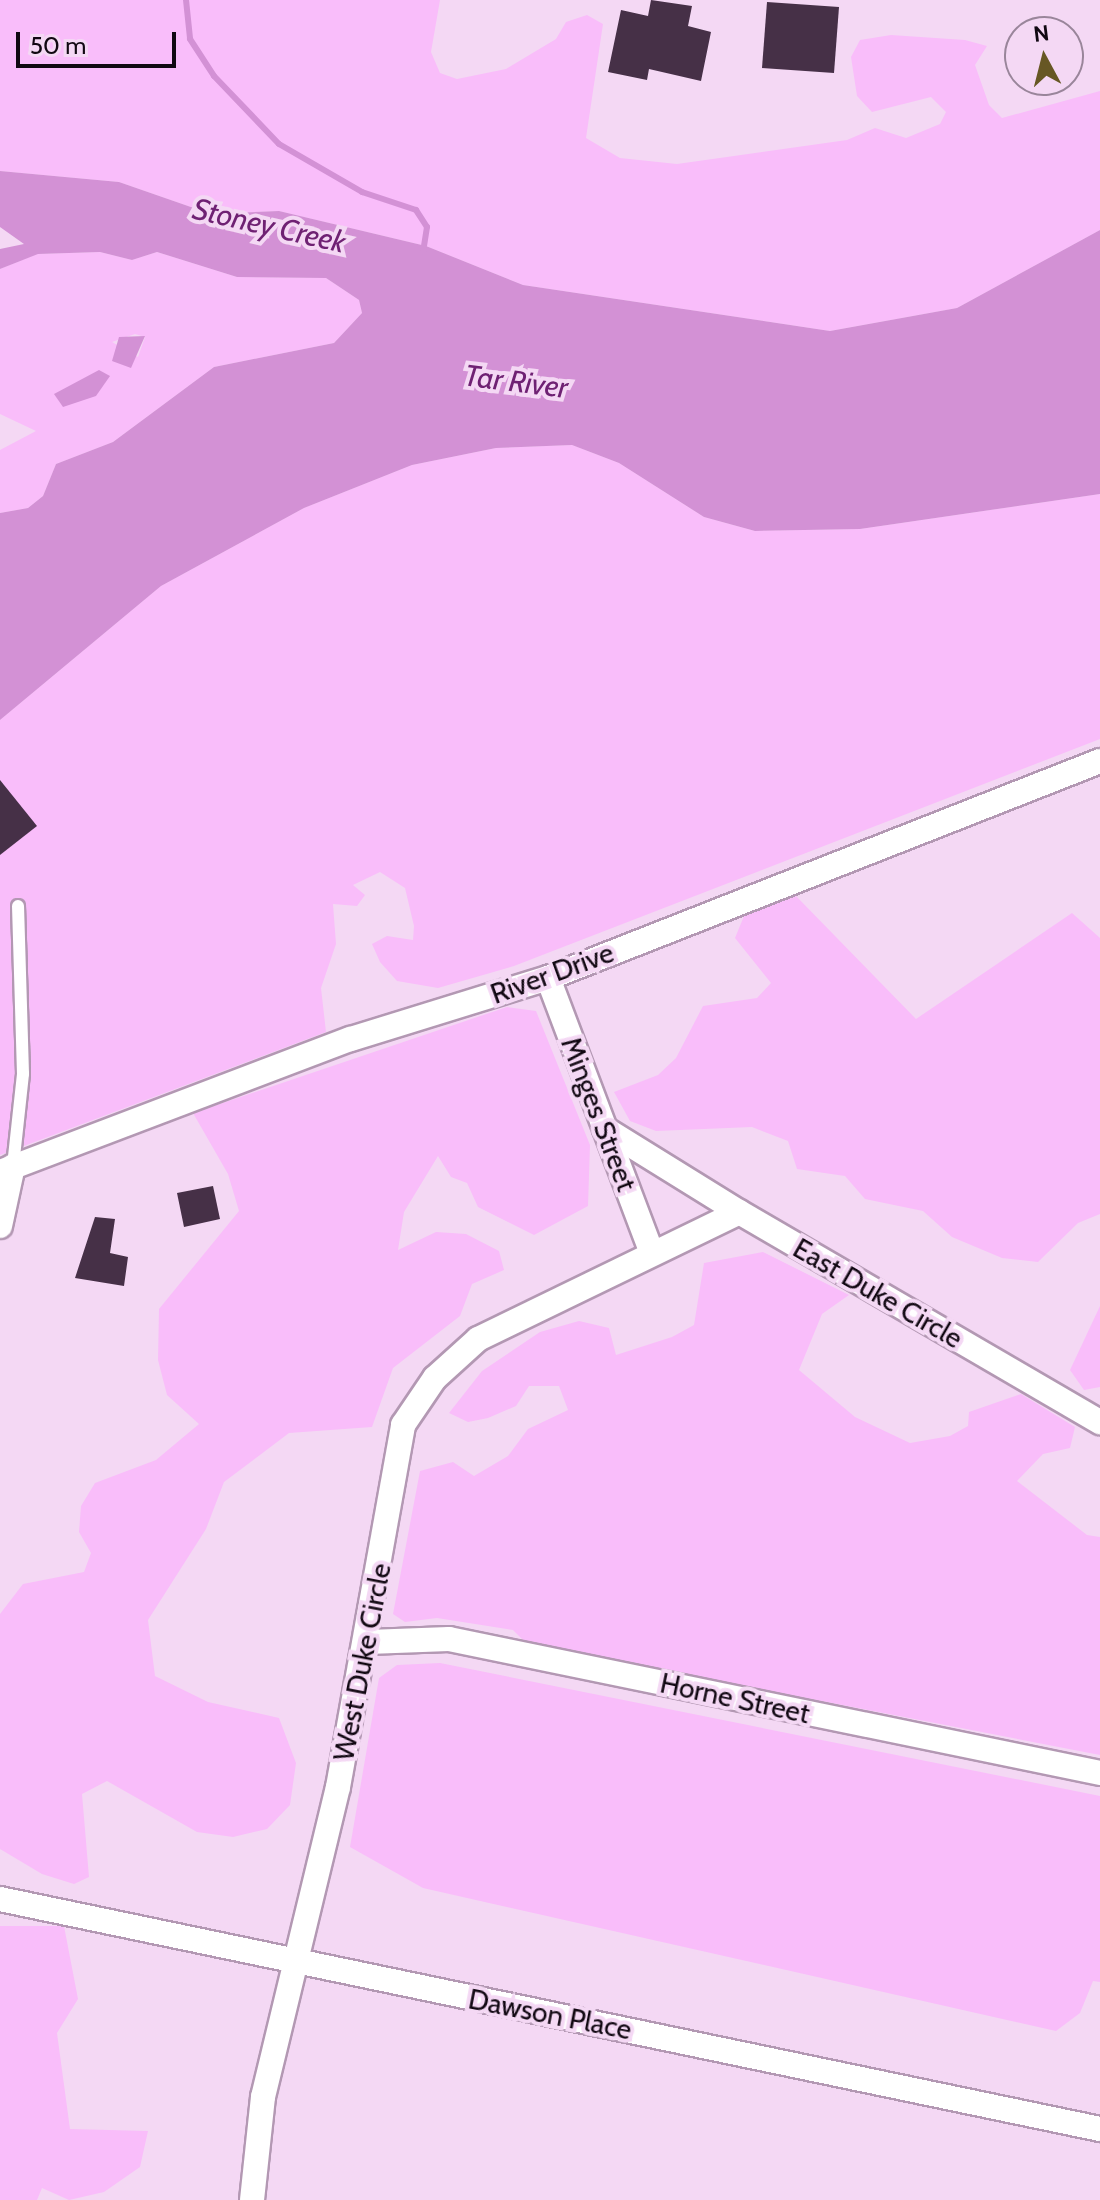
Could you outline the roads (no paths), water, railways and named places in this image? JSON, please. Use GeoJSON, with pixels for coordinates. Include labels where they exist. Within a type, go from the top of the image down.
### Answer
{"type":"FeatureCollection","features":[{"type":"Feature","properties":{"kind":"street","name":"River Drive"},"geometry":{"type":"LineString","coordinates":[[6,1169],[351,1039],[548,978],[1100,761]]}},
{"type":"Feature","properties":{"kind":"street","name":"Minges Street"},"geometry":{"type":"LineString","coordinates":[[548,978],[651,1251]]}},
{"type":"Feature","properties":{"kind":"street","name":"East Duke Circle"},"geometry":{"type":"LineString","coordinates":[[605,1129],[739,1212],[1100,1422]]}},
{"type":"Feature","properties":{"kind":"street"},"geometry":{"type":"LineString","coordinates":[[0,1226],[6,1169]]}},
{"type":"Feature","properties":{"kind":"street"},"geometry":{"type":"LineString","coordinates":[[651,1251],[739,1212]]}},
{"type":"Feature","properties":{"kind":"street","name":"West Duke Circle"},"geometry":{"type":"LineString","coordinates":[[252,2200],[263,2097],[298,1963],[368,1642],[403,1425],[435,1378],[478,1339],[651,1251]]}},
{"type":"Feature","properties":{"kind":"street","name":"Horne Street"},"geometry":{"type":"LineString","coordinates":[[368,1642],[449,1639],[1100,1773]]}},
{"type":"Feature","properties":{"kind":"street","name":"Dawson Place"},"geometry":{"type":"LineString","coordinates":[[0,1899],[1100,2129]]}},
{"type":"Feature","properties":{"kind":"lane"},"geometry":{"type":"LineString","coordinates":[[6,1169],[23,1074],[18,906]]}},
{"type":"Feature","properties":{"kind":"water"},"geometry":{"type":"Polygon","coordinates":[[[0,171],[119,182],[211,214],[279,211],[426,246],[523,285],[830,331],[957,308],[1100,230],[1100,494],[860,529],[755,531],[704,517],[619,463],[572,445],[496,448],[412,465],[304,508],[161,586],[0,720],[0,513],[28,508],[43,496],[56,464],[113,442],[214,367],[334,343],[362,313],[359,300],[326,278],[237,277],[157,252],[132,260],[100,252],[38,254],[0,269],[0,249],[24,244],[0,227],[0,171]]]}},
{"type":"Feature","properties":{"kind":"water"},"geometry":{"type":"Polygon","coordinates":[[[145,336],[131,368],[112,361],[119,337],[145,336]]]}},
{"type":"Feature","properties":{"kind":"water"},"geometry":{"type":"Polygon","coordinates":[[[99,370],[110,376],[96,396],[63,407],[54,394],[99,370]]]}},
{"type":"Feature","properties":{"kind":"waterway"},"geometry":{"type":"LineString","coordinates":[[186,0],[190,39],[214,76],[279,144],[362,192],[416,210],[427,227],[423,252]]}},
{"type":"Feature","properties":{"kind":"water label","name":"Stoney Creek"},"geometry":{"type":"Point","coordinates":[269,226]}},
{"type":"Feature","properties":{"kind":"water label","name":"Tar River"},"geometry":{"type":"Point","coordinates":[516,382]}}]}
